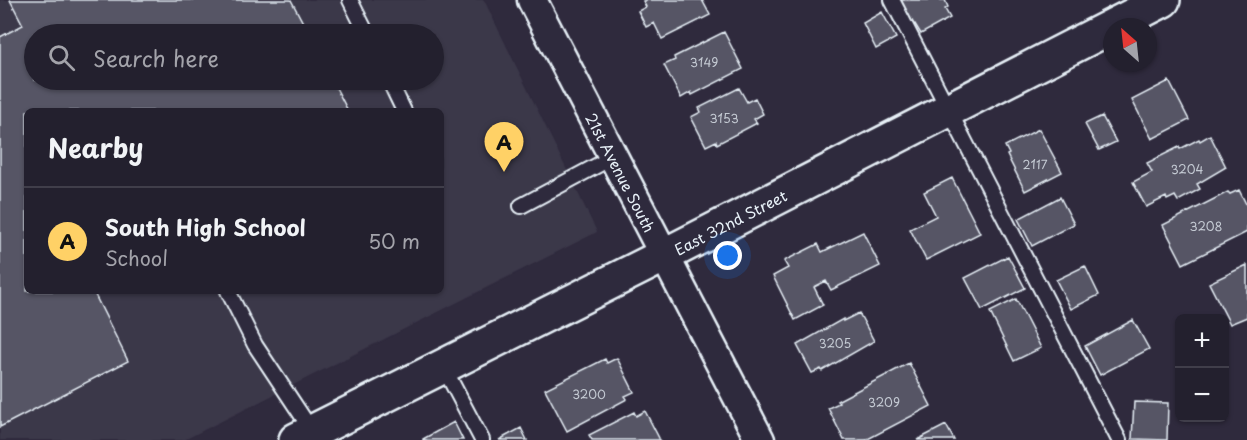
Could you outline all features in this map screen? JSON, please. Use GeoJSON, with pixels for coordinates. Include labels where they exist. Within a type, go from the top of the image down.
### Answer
{"type":"FeatureCollection","features":[{"type":"Feature","properties":{"kind":"street","name":"21st Avenue South"},"geometry":{"type":"LineString","coordinates":[[532,0],[760,440]]}},
{"type":"Feature","properties":{"kind":"street","name":"East 32nd Street"},"geometry":{"type":"LineString","coordinates":[[304,436],[665,255],[1162,0]]}},
{"type":"Feature","properties":{"kind":"lane"},"geometry":{"type":"LineString","coordinates":[[350,0],[362,24]]}},
{"type":"Feature","properties":{"kind":"lane"},"geometry":{"type":"LineString","coordinates":[[892,0],[1119,440]]}},
{"type":"Feature","properties":{"kind":"lane"},"geometry":{"type":"LineString","coordinates":[[394,90],[403,108]]}},
{"type":"Feature","properties":{"kind":"lane"},"geometry":{"type":"LineString","coordinates":[[521,206],[613,157]]}},
{"type":"Feature","properties":{"kind":"lane"},"geometry":{"type":"LineString","coordinates":[[230,294],[304,436]]}},
{"type":"Feature","properties":{"kind":"lane"},"geometry":{"type":"LineString","coordinates":[[443,366],[482,440]]}},
{"type":"Feature","properties":{"kind":"shaded area"},"geometry":{"type":"Polygon","coordinates":[[[0,0],[484,0],[597,232],[184,440],[0,440],[0,0]]]}},
{"type":"Feature","properties":{"kind":"building"},"geometry":{"type":"Polygon","coordinates":[[[10,0],[291,0],[304,24],[24,24],[24,90],[337,90],[346,108],[24,108],[24,294],[94,294],[128,361],[0,427],[0,37],[23,25],[10,0]]]}},
{"type":"Feature","properties":{"kind":"building"},"geometry":{"type":"Polygon","coordinates":[[[702,0],[710,15],[662,39],[654,23],[646,27],[638,11],[646,7],[643,1],[702,0]]]}},
{"type":"Feature","properties":{"kind":"building"},"geometry":{"type":"Polygon","coordinates":[[[898,0],[945,0],[948,7],[945,9],[950,18],[921,34],[915,24],[912,26],[898,0]]]}},
{"type":"Feature","properties":{"kind":"building"},"geometry":{"type":"Polygon","coordinates":[[[882,12],[896,38],[876,49],[863,23],[882,12]]]}},
{"type":"Feature","properties":{"kind":"building"},"geometry":{"type":"Polygon","coordinates":[[[724,32],[743,69],[692,95],[691,92],[681,98],[664,65],[675,60],[674,57],[724,32]]]}},
{"type":"Feature","properties":{"kind":"building"},"geometry":{"type":"Polygon","coordinates":[[[1169,81],[1189,120],[1152,139],[1132,100],[1169,81]]]}},
{"type":"Feature","properties":{"kind":"building"},"geometry":{"type":"Polygon","coordinates":[[[739,88],[747,102],[755,98],[763,114],[754,119],[757,123],[717,144],[716,141],[706,146],[691,117],[701,112],[699,108],[739,88]]]}},
{"type":"Feature","properties":{"kind":"building"},"geometry":{"type":"Polygon","coordinates":[[[1102,116],[1116,142],[1099,150],[1085,124],[1102,116]]]}},
{"type":"Feature","properties":{"kind":"building"},"geometry":{"type":"Polygon","coordinates":[[[1039,129],[1062,172],[1025,191],[1007,155],[1009,154],[1005,146],[1039,129]]]}},
{"type":"Feature","properties":{"kind":"building"},"geometry":{"type":"Polygon","coordinates":[[[1210,135],[1226,167],[1197,184],[1200,189],[1178,201],[1175,196],[1167,200],[1166,197],[1146,207],[1133,182],[1152,172],[1147,163],[1210,135]]]}},
{"type":"Feature","properties":{"kind":"building"},"geometry":{"type":"Polygon","coordinates":[[[952,178],[980,233],[926,260],[910,229],[936,216],[924,192],[952,178]]]}},
{"type":"Feature","properties":{"kind":"building"},"geometry":{"type":"Polygon","coordinates":[[[1239,190],[1247,206],[1247,232],[1183,264],[1163,225],[1228,192],[1230,194],[1239,190]]]}},
{"type":"Feature","properties":{"kind":"building"},"geometry":{"type":"Polygon","coordinates":[[[1060,197],[1074,224],[1032,246],[1018,219],[1060,197]]]}},
{"type":"Feature","properties":{"kind":"building"},"geometry":{"type":"Polygon","coordinates":[[[863,232],[880,266],[831,290],[826,281],[814,287],[823,305],[795,320],[773,276],[788,268],[784,261],[818,244],[822,252],[863,232]]]}},
{"type":"Feature","properties":{"kind":"building"},"geometry":{"type":"Polygon","coordinates":[[[1008,256],[1025,288],[982,310],[965,278],[1008,256]]]}},
{"type":"Feature","properties":{"kind":"building"},"geometry":{"type":"Polygon","coordinates":[[[1247,265],[1247,317],[1230,324],[1229,314],[1225,314],[1209,283],[1247,265]]]}},
{"type":"Feature","properties":{"kind":"building"},"geometry":{"type":"Polygon","coordinates":[[[1085,266],[1099,295],[1071,309],[1056,280],[1085,266]]]}},
{"type":"Feature","properties":{"kind":"building"},"geometry":{"type":"Polygon","coordinates":[[[1016,299],[1041,348],[1014,361],[990,312],[1016,299]]]}},
{"type":"Feature","properties":{"kind":"building"},"geometry":{"type":"Polygon","coordinates":[[[859,313],[874,341],[822,371],[821,369],[812,373],[797,345],[843,319],[843,321],[859,313]]]}},
{"type":"Feature","properties":{"kind":"building"},"geometry":{"type":"Polygon","coordinates":[[[1133,320],[1149,349],[1100,375],[1085,346],[1133,320]]]}},
{"type":"Feature","properties":{"kind":"building"},"geometry":{"type":"Polygon","coordinates":[[[617,358],[634,392],[625,396],[627,399],[567,431],[545,389],[605,359],[607,363],[617,358]]]}},
{"type":"Feature","properties":{"kind":"building"},"geometry":{"type":"Polygon","coordinates":[[[909,363],[931,406],[866,440],[844,440],[828,408],[909,363]]]}},
{"type":"Feature","properties":{"kind":"building"},"geometry":{"type":"Polygon","coordinates":[[[1134,402],[1168,403],[1167,440],[1132,439],[1134,402]]]}},
{"type":"Feature","properties":{"kind":"building"},"geometry":{"type":"Polygon","coordinates":[[[645,411],[660,440],[592,440],[589,435],[634,412],[636,416],[645,411]]]}},
{"type":"Feature","properties":{"kind":"building"},"geometry":{"type":"Polygon","coordinates":[[[454,422],[463,440],[423,440],[423,439],[454,422]]]}},
{"type":"Feature","properties":{"kind":"building"},"geometry":{"type":"Polygon","coordinates":[[[946,425],[954,440],[917,440],[946,425]]]}},
{"type":"Feature","properties":{"kind":"building"},"geometry":{"type":"Polygon","coordinates":[[[521,428],[527,440],[499,440],[521,428]]]}},
{"type":"Feature","properties":{"kind":"place","name":"South High School"},"geometry":{"type":"Point","coordinates":[504,172]}}]}
